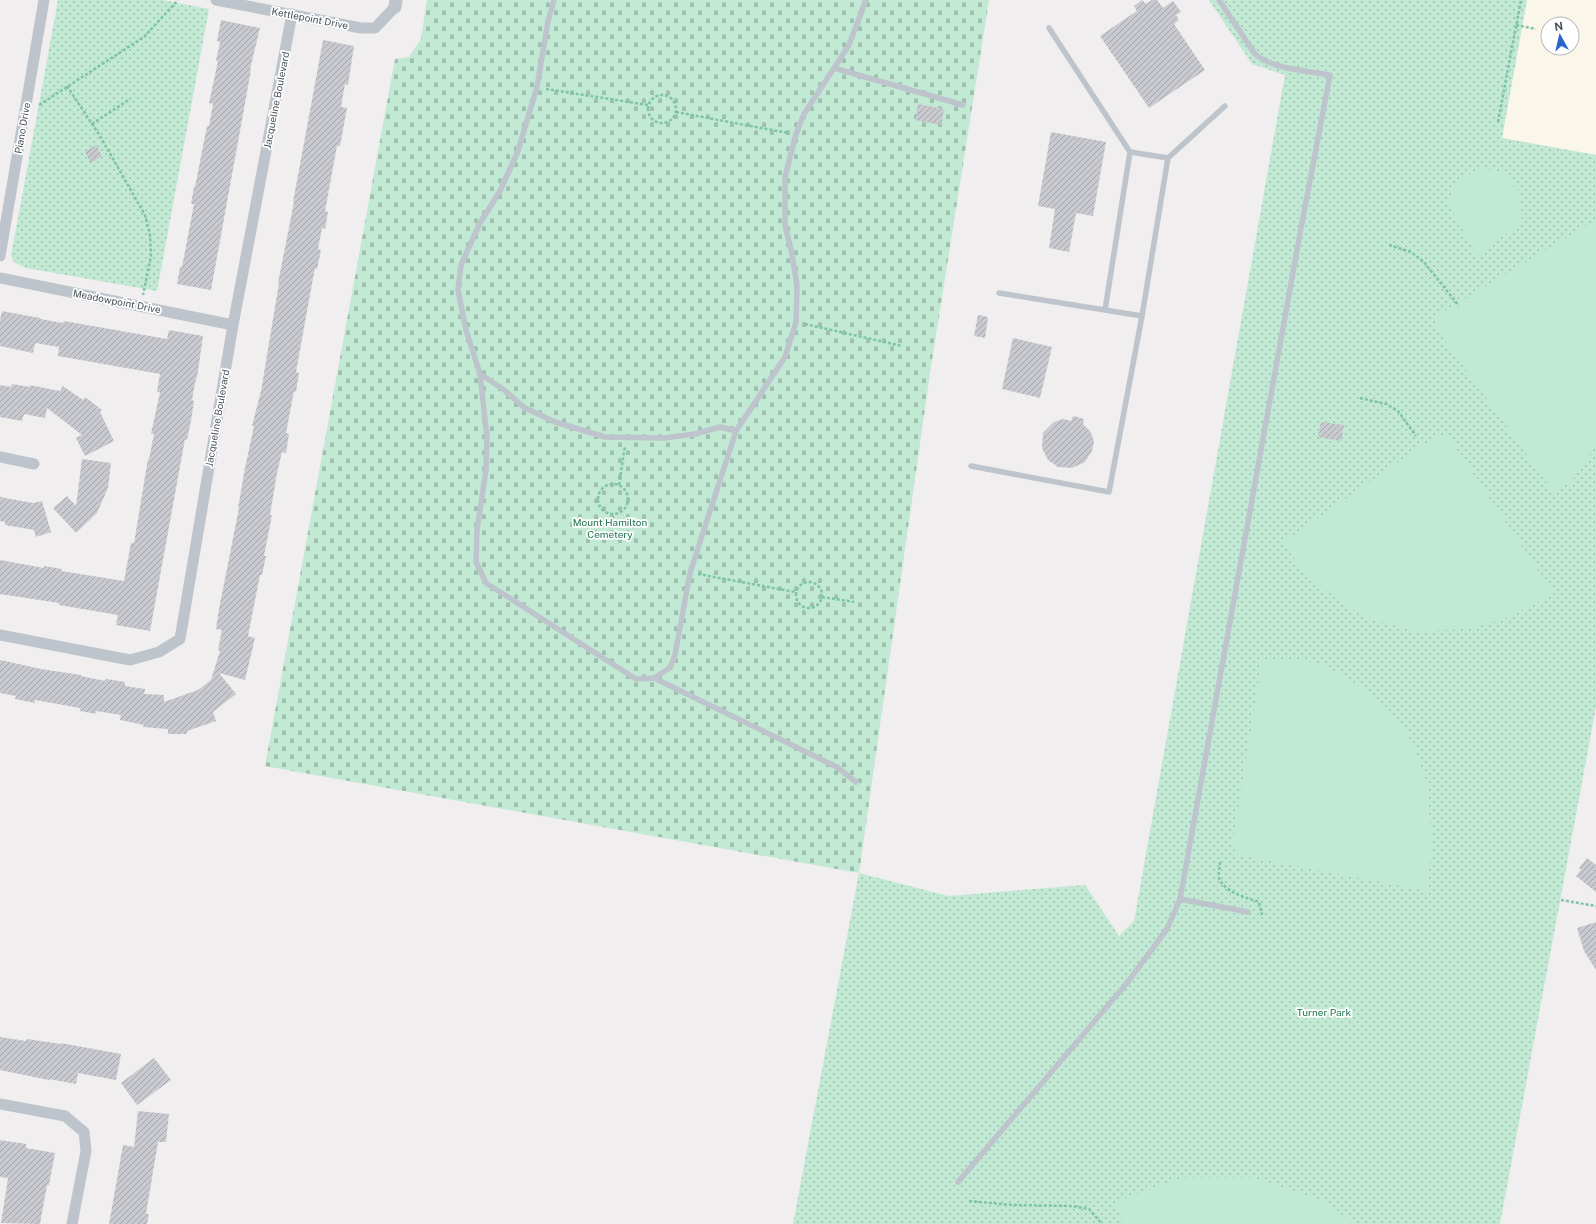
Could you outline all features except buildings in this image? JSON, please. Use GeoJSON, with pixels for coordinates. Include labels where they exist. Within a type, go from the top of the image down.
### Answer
{"type":"FeatureCollection","features":[{"type":"Feature","properties":{"kind":"street","name":"Piano Drive"},"geometry":{"type":"LineString","coordinates":[[0,256],[44,0]]}},
{"type":"Feature","properties":{"kind":"street","name":"Kettlepoint Drive"},"geometry":{"type":"LineString","coordinates":[[216,0],[361,28],[375,28],[396,3]]}},
{"type":"Feature","properties":{"kind":"street","name":"Jacqueline Boulevard"},"geometry":{"type":"LineString","coordinates":[[0,635],[130,660],[159,652],[180,639],[233,325],[292,14]]}},
{"type":"Feature","properties":{"kind":"street","name":"Meadowpoint Drive"},"geometry":{"type":"LineString","coordinates":[[0,278],[233,325]]}},
{"type":"Feature","properties":{"kind":"street"},"geometry":{"type":"LineString","coordinates":[[0,457],[34,464]]}},
{"type":"Feature","properties":{"kind":"street"},"geometry":{"type":"LineString","coordinates":[[0,1104],[65,1116],[84,1132],[86,1151],[72,1224]]}},
{"type":"Feature","properties":{"kind":"lane"},"geometry":{"type":"LineString","coordinates":[[554,0],[548,21],[537,87],[518,151],[500,191],[480,223],[462,265],[458,290],[466,330],[480,374],[487,436],[486,470],[477,530],[476,562],[486,583],[636,679],[654,678],[670,668],[675,655],[690,573],[736,431],[785,357],[796,322],[796,286],[792,254],[785,225],[785,177],[796,134],[804,114],[849,45],[866,0]]}},
{"type":"Feature","properties":{"kind":"lane"},"geometry":{"type":"LineString","coordinates":[[958,1182],[1127,983],[1167,929],[1180,899],[1301,228],[1330,76],[1273,64],[1261,59],[1255,54],[1219,0]]}},
{"type":"Feature","properties":{"kind":"lane"},"geometry":{"type":"LineString","coordinates":[[1049,28],[1130,152],[1105,310]]}},
{"type":"Feature","properties":{"kind":"lane"},"geometry":{"type":"LineString","coordinates":[[834,68],[963,105]]}},
{"type":"Feature","properties":{"kind":"lane"},"geometry":{"type":"LineString","coordinates":[[971,466],[1109,492],[1142,316],[1168,158],[1225,106]]}},
{"type":"Feature","properties":{"kind":"lane"},"geometry":{"type":"LineString","coordinates":[[1130,152],[1168,158]]}},
{"type":"Feature","properties":{"kind":"lane"},"geometry":{"type":"LineString","coordinates":[[999,293],[1142,316]]}},
{"type":"Feature","properties":{"kind":"lane"},"geometry":{"type":"LineString","coordinates":[[480,374],[503,389],[525,408],[555,422],[605,437],[626,439],[664,438],[695,434],[720,427],[736,431]]}},
{"type":"Feature","properties":{"kind":"lane"},"geometry":{"type":"LineString","coordinates":[[654,678],[838,767],[856,782]]}},
{"type":"Feature","properties":{"kind":"lane"},"geometry":{"type":"LineString","coordinates":[[1180,899],[1248,912]]}},
{"type":"Feature","properties":{"kind":"path"},"geometry":{"type":"LineString","coordinates":[[25,114],[144,37],[178,0]]}},
{"type":"Feature","properties":{"kind":"path"},"geometry":{"type":"LineString","coordinates":[[1498,122],[1521,0]]}},
{"type":"Feature","properties":{"kind":"path"},"geometry":{"type":"LineString","coordinates":[[1516,25],[1536,29]]}},
{"type":"Feature","properties":{"kind":"path"},"geometry":{"type":"LineString","coordinates":[[67,86],[92,124],[145,215],[150,235],[151,256],[141,306]]}},
{"type":"Feature","properties":{"kind":"path"},"geometry":{"type":"LineString","coordinates":[[537,87],[648,105]]}},
{"type":"Feature","properties":{"kind":"path"},"geometry":{"type":"LineString","coordinates":[[661,94],[666,95],[674,100],[676,104],[676,112],[670,120],[661,123],[652,119],[649,115],[648,105],[653,98],[661,94]]}},
{"type":"Feature","properties":{"kind":"path"},"geometry":{"type":"LineString","coordinates":[[92,124],[130,99]]}},
{"type":"Feature","properties":{"kind":"path"},"geometry":{"type":"LineString","coordinates":[[676,112],[796,134]]}},
{"type":"Feature","properties":{"kind":"path"},"geometry":{"type":"LineString","coordinates":[[1389,245],[1411,252],[1424,262],[1459,306]]}},
{"type":"Feature","properties":{"kind":"path"},"geometry":{"type":"LineString","coordinates":[[796,322],[902,346]]}},
{"type":"Feature","properties":{"kind":"path"},"geometry":{"type":"LineString","coordinates":[[1360,398],[1386,404],[1398,411],[1416,436]]}},
{"type":"Feature","properties":{"kind":"path"},"geometry":{"type":"LineString","coordinates":[[619,485],[626,439]]}},
{"type":"Feature","properties":{"kind":"path"},"geometry":{"type":"LineString","coordinates":[[610,484],[619,485],[627,492],[628,503],[622,512],[612,515],[607,514],[598,503],[599,493],[601,489],[610,484]]}},
{"type":"Feature","properties":{"kind":"path"},"geometry":{"type":"LineString","coordinates":[[690,573],[795,592]]}},
{"type":"Feature","properties":{"kind":"path"},"geometry":{"type":"LineString","coordinates":[[807,581],[811,581],[818,585],[822,593],[822,597],[817,605],[808,608],[804,607],[797,601],[795,592],[799,585],[807,581]]}},
{"type":"Feature","properties":{"kind":"path"},"geometry":{"type":"LineString","coordinates":[[822,597],[854,602]]}},
{"type":"Feature","properties":{"kind":"path"},"geometry":{"type":"LineString","coordinates":[[1220,862],[1219,878],[1228,890],[1259,902],[1262,915]]}},
{"type":"Feature","properties":{"kind":"path"},"geometry":{"type":"LineString","coordinates":[[1561,900],[1596,906]]}},
{"type":"Feature","properties":{"kind":"path"},"geometry":{"type":"LineString","coordinates":[[969,1201],[1013,1205],[1072,1206],[1089,1209],[1102,1224]]}},
{"type":"Feature","properties":{"kind":"shaded area"},"geometry":{"type":"Polygon","coordinates":[[[1527,0],[1596,0],[1596,155],[1502,138],[1527,0]]]}},
{"type":"Feature","properties":{"kind":"green space"},"geometry":{"type":"Polygon","coordinates":[[[58,0],[163,0],[209,9],[157,291],[26,268],[14,262],[11,256],[58,0]]]}},
{"type":"Feature","properties":{"kind":"green space","name":"Mount Hamilton Cemetery"},"geometry":{"type":"Polygon","coordinates":[[[427,0],[989,0],[930,373],[859,873],[265,766],[395,59],[409,57],[421,39],[427,0]]]}},
{"type":"Feature","properties":{"kind":"green space","name":"Turner Park"},"geometry":{"type":"Polygon","coordinates":[[[1209,0],[1527,0],[1502,138],[1596,155],[1596,707],[1500,1224],[793,1224],[859,873],[948,896],[1085,885],[1119,936],[1134,921],[1285,75],[1252,64],[1209,0]]]}},
{"type":"Feature","properties":{"kind":"green space"},"geometry":{"type":"Polygon","coordinates":[[[1481,168],[1503,173],[1520,192],[1522,222],[1477,256],[1448,204],[1457,181],[1481,168]]]}},
{"type":"Feature","properties":{"kind":"green space"},"geometry":{"type":"Polygon","coordinates":[[[1596,220],[1596,445],[1571,482],[1554,493],[1436,328],[1438,315],[1596,220]]]}},
{"type":"Feature","properties":{"kind":"green space"},"geometry":{"type":"Polygon","coordinates":[[[1437,435],[1448,436],[1554,594],[1506,618],[1471,629],[1415,631],[1371,619],[1346,606],[1309,577],[1282,543],[1437,435]]]}},
{"type":"Feature","properties":{"kind":"green space"},"geometry":{"type":"Polygon","coordinates":[[[1262,659],[1292,659],[1317,663],[1340,674],[1366,690],[1387,708],[1411,740],[1427,783],[1432,847],[1427,891],[1238,855],[1232,846],[1262,659]]]}},
{"type":"Feature","properties":{"kind":"green space"},"geometry":{"type":"Polygon","coordinates":[[[1182,1178],[1256,1178],[1326,1202],[1354,1224],[1125,1224],[1113,1203],[1182,1178]]]}}]}
